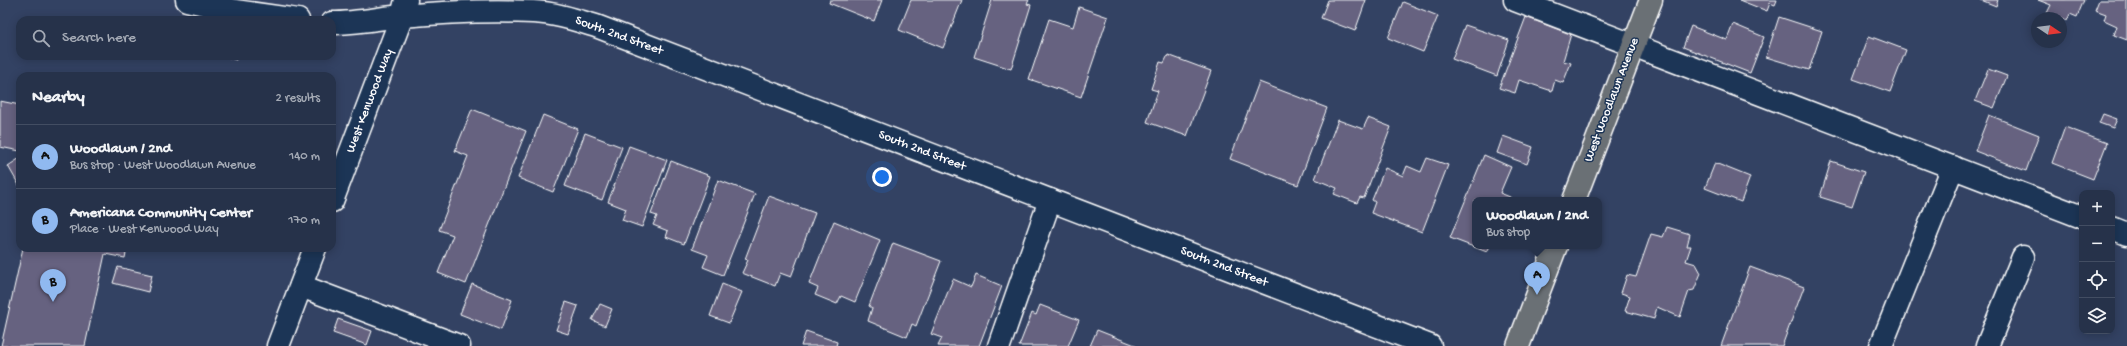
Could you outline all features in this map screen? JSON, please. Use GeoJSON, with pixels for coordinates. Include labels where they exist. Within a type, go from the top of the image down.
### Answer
{"type":"FeatureCollection","features":[{"type":"Feature","properties":{"kind":"main road","name":"West Woodlawn Avenue"},"geometry":{"type":"LineString","coordinates":[[1575,197],[1651,0]]}},
{"type":"Feature","properties":{"kind":"main road"},"geometry":{"type":"LineString","coordinates":[[1518,346],[1555,249]]}},
{"type":"Feature","properties":{"kind":"street"},"geometry":{"type":"LineString","coordinates":[[187,0],[235,11],[270,16]]}},
{"type":"Feature","properties":{"kind":"street"},"geometry":{"type":"LineString","coordinates":[[1515,0],[2079,216]]}},
{"type":"Feature","properties":{"kind":"street","name":"South 2nd Street"},"geometry":{"type":"LineString","coordinates":[[336,23],[346,23],[404,8],[490,12],[534,12],[589,24],[1430,346]]}},
{"type":"Feature","properties":{"kind":"street","name":"West Kenwood Way"},"geometry":{"type":"LineString","coordinates":[[336,190],[404,8]]}},
{"type":"Feature","properties":{"kind":"street"},"geometry":{"type":"LineString","coordinates":[[1881,346],[1953,167]]}},
{"type":"Feature","properties":{"kind":"street"},"geometry":{"type":"LineString","coordinates":[[1000,346],[1050,200]]}},
{"type":"Feature","properties":{"kind":"street"},"geometry":{"type":"LineString","coordinates":[[2115,229],[2127,234]]}},
{"type":"Feature","properties":{"kind":"street"},"geometry":{"type":"LineString","coordinates":[[278,346],[314,252]]}},
{"type":"Feature","properties":{"kind":"street"},"geometry":{"type":"LineString","coordinates":[[1987,346],[2023,256]]}},
{"type":"Feature","properties":{"kind":"street"},"geometry":{"type":"LineString","coordinates":[[301,286],[459,346]]}},
{"type":"Feature","properties":{"kind":"building"},"geometry":{"type":"Polygon","coordinates":[[[830,0],[882,0],[874,21],[829,3],[830,0]]]}},
{"type":"Feature","properties":{"kind":"building"},"geometry":{"type":"Polygon","coordinates":[[[911,0],[962,0],[943,48],[899,30],[911,0]]]}},
{"type":"Feature","properties":{"kind":"building"},"geometry":{"type":"Polygon","coordinates":[[[992,0],[1029,0],[1027,4],[1031,5],[1011,69],[974,57],[992,0]]]}},
{"type":"Feature","properties":{"kind":"building"},"geometry":{"type":"Polygon","coordinates":[[[1328,0],[1366,0],[1355,31],[1321,18],[1328,0]]]}},
{"type":"Feature","properties":{"kind":"building"},"geometry":{"type":"Polygon","coordinates":[[[1739,0],[1777,0],[1775,5],[1770,3],[1767,11],[1739,0]]]}},
{"type":"Feature","properties":{"kind":"building"},"geometry":{"type":"Polygon","coordinates":[[[1981,0],[1998,0],[1996,6],[1981,0]]]}},
{"type":"Feature","properties":{"kind":"building"},"geometry":{"type":"Polygon","coordinates":[[[2038,0],[2084,0],[2077,17],[2070,14],[2067,21],[2067,12],[2048,12],[2051,5],[2038,0]]]}},
{"type":"Feature","properties":{"kind":"building"},"geometry":{"type":"Polygon","coordinates":[[[2099,0],[2127,0],[2127,40],[2114,35],[2117,26],[2104,20],[2106,14],[2095,10],[2099,0]]]}},
{"type":"Feature","properties":{"kind":"building"},"geometry":{"type":"Polygon","coordinates":[[[1403,2],[1438,16],[1423,52],[1388,38],[1403,2]]]}},
{"type":"Feature","properties":{"kind":"building"},"geometry":{"type":"Polygon","coordinates":[[[1079,7],[1108,17],[1081,97],[1029,79],[1049,19],[1073,27],[1079,7]]]}},
{"type":"Feature","properties":{"kind":"building"},"geometry":{"type":"Polygon","coordinates":[[[1526,17],[1571,34],[1563,61],[1571,63],[1563,83],[1555,80],[1552,91],[1519,80],[1515,93],[1499,88],[1526,17]]]}},
{"type":"Feature","properties":{"kind":"building"},"geometry":{"type":"Polygon","coordinates":[[[1779,17],[1822,31],[1809,70],[1766,57],[1779,17]]]}},
{"type":"Feature","properties":{"kind":"building"},"geometry":{"type":"Polygon","coordinates":[[[1733,24],[1764,37],[1750,73],[1683,47],[1691,26],[1727,40],[1733,24]]]}},
{"type":"Feature","properties":{"kind":"building"},"geometry":{"type":"Polygon","coordinates":[[[1465,25],[1509,40],[1497,76],[1452,59],[1465,25]]]}},
{"type":"Feature","properties":{"kind":"building"},"geometry":{"type":"Polygon","coordinates":[[[1869,36],[1906,50],[1890,92],[1853,79],[1869,36]]]}},
{"type":"Feature","properties":{"kind":"building"},"geometry":{"type":"Polygon","coordinates":[[[1168,55],[1211,71],[1187,136],[1147,122],[1158,91],[1151,89],[1160,62],[1164,63],[1168,55]]]}},
{"type":"Feature","properties":{"kind":"building"},"geometry":{"type":"Polygon","coordinates":[[[1988,69],[2007,76],[1994,108],[1975,101],[1988,69]]]}},
{"type":"Feature","properties":{"kind":"building"},"geometry":{"type":"Polygon","coordinates":[[[1259,82],[1327,108],[1298,185],[1230,159],[1259,82]]]}},
{"type":"Feature","properties":{"kind":"building"},"geometry":{"type":"Polygon","coordinates":[[[0,101],[16,104],[16,150],[0,147],[0,101]]]}},
{"type":"Feature","properties":{"kind":"building"},"geometry":{"type":"Polygon","coordinates":[[[472,109],[526,131],[466,284],[438,273],[453,235],[439,230],[468,156],[455,151],[472,109]]]}},
{"type":"Feature","properties":{"kind":"building"},"geometry":{"type":"Polygon","coordinates":[[[2103,114],[2117,119],[2113,128],[2099,123],[2103,114]]]}},
{"type":"Feature","properties":{"kind":"building"},"geometry":{"type":"Polygon","coordinates":[[[543,115],[578,129],[553,192],[518,178],[543,115]]]}},
{"type":"Feature","properties":{"kind":"building"},"geometry":{"type":"Polygon","coordinates":[[[1989,115],[2039,135],[2026,171],[1975,151],[1989,115]]]}},
{"type":"Feature","properties":{"kind":"building"},"geometry":{"type":"Polygon","coordinates":[[[1368,118],[1391,127],[1364,198],[1360,197],[1357,203],[1334,194],[1337,188],[1315,179],[1338,120],[1363,129],[1368,118]]]}},
{"type":"Feature","properties":{"kind":"building"},"geometry":{"type":"Polygon","coordinates":[[[2065,127],[2107,143],[2093,179],[2052,163],[2065,127]]]}},
{"type":"Feature","properties":{"kind":"building"},"geometry":{"type":"Polygon","coordinates":[[[585,133],[622,147],[602,200],[565,186],[585,133]]]}},
{"type":"Feature","properties":{"kind":"building"},"geometry":{"type":"Polygon","coordinates":[[[1503,136],[1533,147],[1527,164],[1497,153],[1503,136]]]}},
{"type":"Feature","properties":{"kind":"building"},"geometry":{"type":"Polygon","coordinates":[[[629,146],[667,160],[642,227],[622,220],[626,209],[608,202],[629,146]]]}},
{"type":"Feature","properties":{"kind":"building"},"geometry":{"type":"Polygon","coordinates":[[[1484,155],[1511,167],[1500,193],[1510,197],[1472,197],[1472,246],[1450,238],[1484,155]]]}},
{"type":"Feature","properties":{"kind":"building"},"geometry":{"type":"Polygon","coordinates":[[[1427,158],[1448,165],[1422,232],[1371,213],[1375,202],[1372,200],[1385,168],[1403,176],[1407,166],[1421,172],[1427,158]]]}},
{"type":"Feature","properties":{"kind":"building"},"geometry":{"type":"Polygon","coordinates":[[[16,161],[16,180],[8,166],[16,161]]]}},
{"type":"Feature","properties":{"kind":"building"},"geometry":{"type":"Polygon","coordinates":[[[671,161],[710,176],[684,244],[666,237],[668,231],[653,225],[657,216],[651,214],[671,161]]]}},
{"type":"Feature","properties":{"kind":"building"},"geometry":{"type":"Polygon","coordinates":[[[1831,161],[1864,172],[1852,207],[1820,197],[1831,161]]]}},
{"type":"Feature","properties":{"kind":"building"},"geometry":{"type":"Polygon","coordinates":[[[1715,163],[1750,177],[1741,202],[1705,188],[1715,163]]]}},
{"type":"Feature","properties":{"kind":"building"},"geometry":{"type":"Polygon","coordinates":[[[718,180],[755,194],[723,275],[703,267],[708,255],[692,249],[718,180]]]}},
{"type":"Feature","properties":{"kind":"building"},"geometry":{"type":"Polygon","coordinates":[[[769,196],[815,213],[791,277],[780,273],[775,286],[742,273],[748,260],[745,259],[769,196]]]}},
{"type":"Feature","properties":{"kind":"building"},"geometry":{"type":"Polygon","coordinates":[[[834,221],[880,240],[855,302],[841,296],[837,304],[815,295],[818,288],[809,284],[834,221]]]}},
{"type":"Feature","properties":{"kind":"building"},"geometry":{"type":"Polygon","coordinates":[[[1667,227],[1690,234],[1687,246],[1691,246],[1686,261],[1696,264],[1701,273],[1694,290],[1689,291],[1680,317],[1657,307],[1654,319],[1625,311],[1630,296],[1621,293],[1627,275],[1636,277],[1651,234],[1663,237],[1667,227]]]}},
{"type":"Feature","properties":{"kind":"building"},"geometry":{"type":"Polygon","coordinates":[[[893,243],[941,261],[916,326],[912,324],[907,337],[868,321],[872,308],[869,306],[893,243]]]}},
{"type":"Feature","properties":{"kind":"building"},"geometry":{"type":"Polygon","coordinates":[[[1479,249],[1488,249],[1487,252],[1479,249]]]}},
{"type":"Feature","properties":{"kind":"building"},"geometry":{"type":"Polygon","coordinates":[[[22,252],[126,252],[125,258],[105,254],[85,346],[1,346],[22,252]]]}},
{"type":"Feature","properties":{"kind":"building"},"geometry":{"type":"Polygon","coordinates":[[[118,267],[152,275],[148,292],[113,283],[118,267]]]}},
{"type":"Feature","properties":{"kind":"building"},"geometry":{"type":"Polygon","coordinates":[[[1750,267],[1804,287],[1782,346],[1721,346],[1750,267]]]}},
{"type":"Feature","properties":{"kind":"building"},"geometry":{"type":"Polygon","coordinates":[[[976,275],[1002,286],[979,346],[938,346],[942,338],[931,334],[953,279],[971,287],[976,275]]]}},
{"type":"Feature","properties":{"kind":"building"},"geometry":{"type":"Polygon","coordinates":[[[472,284],[512,300],[501,330],[460,314],[472,284]]]}},
{"type":"Feature","properties":{"kind":"building"},"geometry":{"type":"Polygon","coordinates":[[[722,284],[742,292],[729,323],[710,316],[722,284]]]}},
{"type":"Feature","properties":{"kind":"building"},"geometry":{"type":"Polygon","coordinates":[[[566,302],[578,306],[568,334],[556,330],[566,302]]]}},
{"type":"Feature","properties":{"kind":"building"},"geometry":{"type":"Polygon","coordinates":[[[600,304],[612,309],[605,326],[592,320],[600,304]]]}},
{"type":"Feature","properties":{"kind":"building"},"geometry":{"type":"Polygon","coordinates":[[[1040,305],[1079,320],[1068,346],[1019,346],[1032,313],[1036,315],[1040,305]]]}},
{"type":"Feature","properties":{"kind":"building"},"geometry":{"type":"Polygon","coordinates":[[[338,319],[372,331],[367,345],[333,333],[338,319]]]}},
{"type":"Feature","properties":{"kind":"building"},"geometry":{"type":"Polygon","coordinates":[[[1097,330],[1135,345],[1135,346],[1090,346],[1097,330]]]}},
{"type":"Feature","properties":{"kind":"building"},"geometry":{"type":"Polygon","coordinates":[[[806,331],[837,342],[836,346],[801,346],[806,331]]]}},
{"type":"Feature","properties":{"kind":"place","name":"Woodlawn / 2nd"},"geometry":{"type":"Point","coordinates":[1537,295]}},
{"type":"Feature","properties":{"kind":"place","name":"Americana Community Center"},"geometry":{"type":"Point","coordinates":[53,302]}}]}
